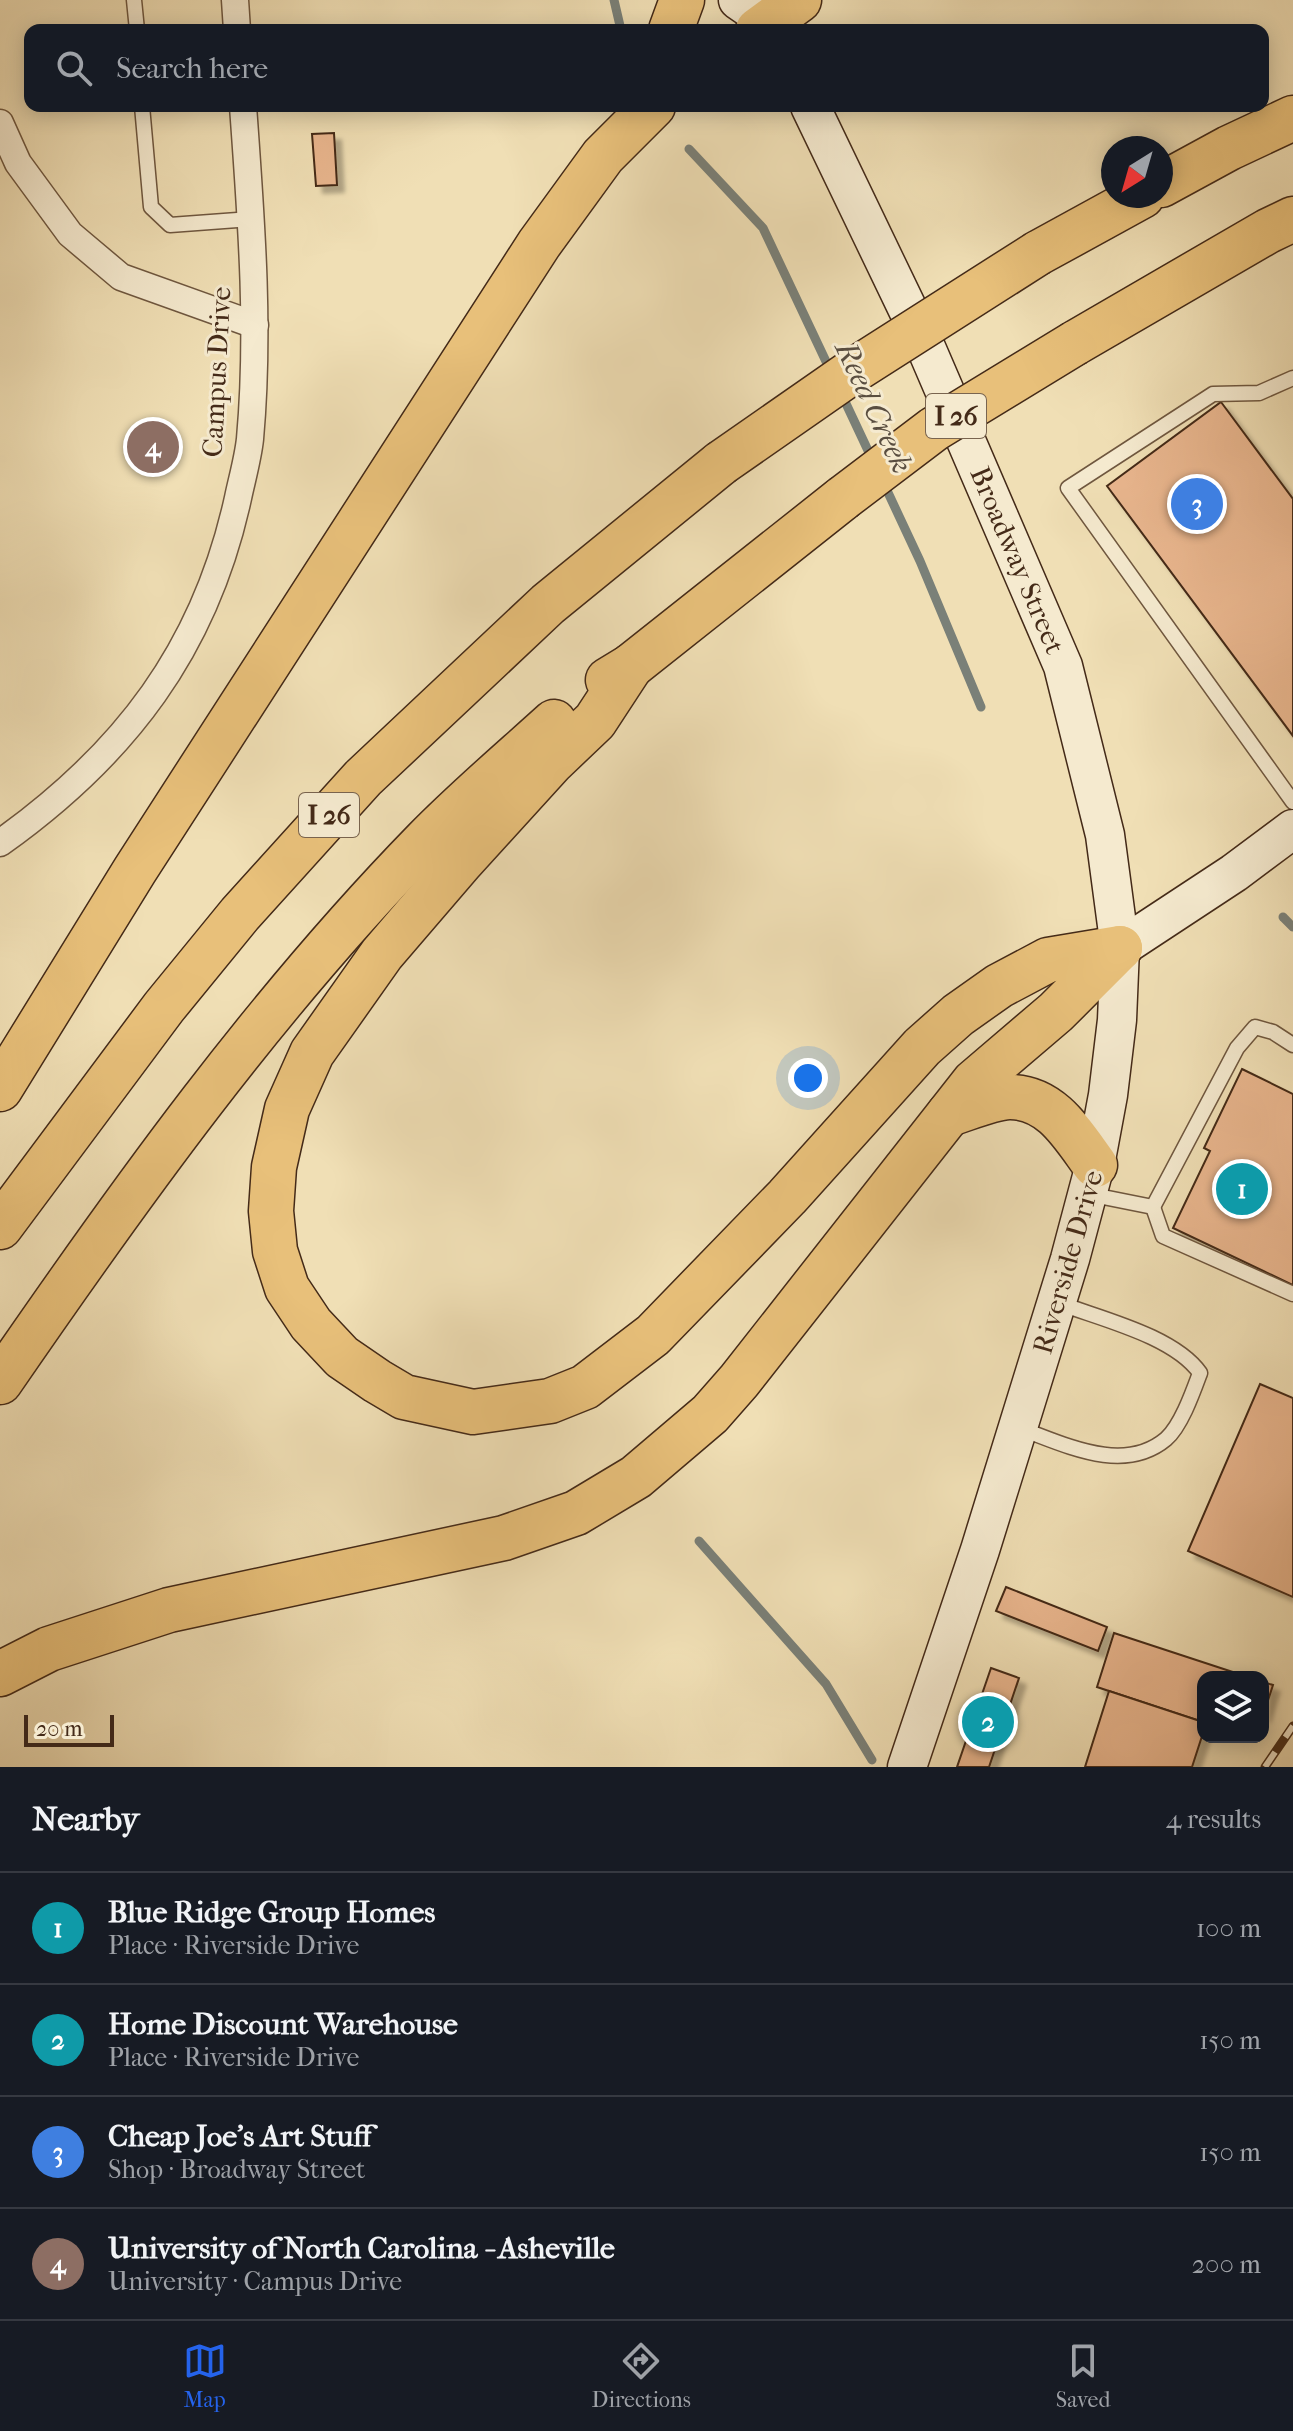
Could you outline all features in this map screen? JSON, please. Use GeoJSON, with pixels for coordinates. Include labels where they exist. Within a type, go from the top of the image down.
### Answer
{"type":"FeatureCollection","features":[{"type":"Feature","properties":{"kind":"highway"},"geometry":{"type":"LineString","coordinates":[[673,24],[682,0]]}},
{"type":"Feature","properties":{"kind":"highway"},"geometry":{"type":"LineString","coordinates":[[0,1089],[144,857],[539,244],[603,156],[641,113]]}},
{"type":"Feature","properties":{"kind":"highway"},"geometry":{"type":"LineString","coordinates":[[1173,178],[1293,118]]}},
{"type":"Feature","properties":{"kind":"highway","name":"I 26"},"geometry":{"type":"LineString","coordinates":[[0,1227],[164,1007],[240,914],[363,778],[548,604],[721,463],[856,369],[1038,253],[1120,208]]}},
{"type":"Feature","properties":{"kind":"highway","name":"I 26"},"geometry":{"type":"LineString","coordinates":[[0,1382],[99,1238],[232,1062],[313,964],[426,840],[581,697],[631,666],[934,429],[1075,343],[1293,219]]}},
{"type":"Feature","properties":{"kind":"highway"},"geometry":{"type":"LineString","coordinates":[[631,666],[595,721],[552,762],[481,839],[382,954],[312,1053],[287,1109],[274,1167],[271,1211],[275,1251],[287,1288],[311,1324],[342,1357],[404,1397],[473,1412],[550,1401],[585,1387],[653,1335],[787,1197],[922,1047],[958,1015],[999,986],[1048,960],[1120,948]]}},
{"type":"Feature","properties":{"kind":"highway"},"geometry":{"type":"LineString","coordinates":[[0,1674],[49,1649],[169,1610],[504,1538],[576,1513],[636,1477],[710,1414],[771,1343],[974,1082],[1056,1012],[1120,948]]}},
{"type":"Feature","properties":{"kind":"highway"},"geometry":{"type":"LineString","coordinates":[[949,1114],[1009,1097],[1038,1103],[1057,1115],[1091,1179]]}},
{"type":"Feature","properties":{"kind":"main road","name":"Broadway Street"},"geometry":{"type":"LineString","coordinates":[[813,112],[924,343],[1063,666],[1105,835],[1120,948]]}},
{"type":"Feature","properties":{"kind":"main road"},"geometry":{"type":"LineString","coordinates":[[1120,948],[1234,873],[1293,829]]}},
{"type":"Feature","properties":{"kind":"main road","name":"Riverside Drive"},"geometry":{"type":"LineString","coordinates":[[907,1767],[1019,1428],[1058,1302],[1091,1179],[1108,1095],[1117,1020],[1120,948]]}},
{"type":"Feature","properties":{"kind":"street"},"geometry":{"type":"LineString","coordinates":[[235,0],[237,24]]}},
{"type":"Feature","properties":{"kind":"street","name":"Campus Drive"},"geometry":{"type":"LineString","coordinates":[[0,843],[48,809],[133,724],[182,652],[230,534],[250,442],[255,325],[243,112]]}},
{"type":"Feature","properties":{"kind":"street"},"geometry":{"type":"LineString","coordinates":[[0,123],[18,163],[70,234],[121,277],[255,325]]}},
{"type":"Feature","properties":{"kind":"lane"},"geometry":{"type":"LineString","coordinates":[[134,0],[136,24]]}},
{"type":"Feature","properties":{"kind":"lane"},"geometry":{"type":"LineString","coordinates":[[143,112],[151,207],[170,225],[251,219]]}},
{"type":"Feature","properties":{"kind":"lane"},"geometry":{"type":"LineString","coordinates":[[1293,378],[1259,393],[1213,394],[1068,488],[1293,802]]}},
{"type":"Feature","properties":{"kind":"lane"},"geometry":{"type":"LineString","coordinates":[[1153,1207],[1237,1048],[1255,1027],[1273,1032],[1293,1045]]}},
{"type":"Feature","properties":{"kind":"lane"},"geometry":{"type":"LineString","coordinates":[[1091,1179],[1153,1207],[1163,1236],[1293,1294]]}},
{"type":"Feature","properties":{"kind":"lane"},"geometry":{"type":"LineString","coordinates":[[1019,1428],[1090,1453],[1133,1457],[1167,1439],[1186,1409],[1200,1373],[1190,1360],[1169,1345],[1058,1302]]}},
{"type":"Feature","properties":{"kind":"building"},"geometry":{"type":"Polygon","coordinates":[[[334,133],[337,185],[316,186],[312,134],[334,133]]]}},
{"type":"Feature","properties":{"kind":"building"},"geometry":{"type":"Polygon","coordinates":[[[1221,402],[1293,499],[1293,736],[1107,486],[1221,402]]]}},
{"type":"Feature","properties":{"kind":"building"},"geometry":{"type":"Polygon","coordinates":[[[1242,1069],[1293,1094],[1293,1285],[1173,1228],[1210,1151],[1204,1148],[1242,1069]]]}},
{"type":"Feature","properties":{"kind":"building"},"geometry":{"type":"Polygon","coordinates":[[[1260,1384],[1293,1398],[1293,1597],[1188,1551],[1260,1384]]]}},
{"type":"Feature","properties":{"kind":"building"},"geometry":{"type":"Polygon","coordinates":[[[1006,1587],[1107,1627],[1098,1651],[996,1611],[1006,1587]]]}},
{"type":"Feature","properties":{"kind":"building"},"geometry":{"type":"Polygon","coordinates":[[[1114,1633],[1230,1671],[1197,1671],[1197,1720],[1097,1687],[1114,1633]]]}},
{"type":"Feature","properties":{"kind":"building"},"geometry":{"type":"Polygon","coordinates":[[[991,1668],[1019,1678],[989,1767],[957,1767],[991,1668]]]}},
{"type":"Feature","properties":{"kind":"building"},"geometry":{"type":"Polygon","coordinates":[[[1109,1691],[1197,1720],[1197,1743],[1200,1743],[1192,1767],[1085,1767],[1109,1691]]]}},
{"type":"Feature","properties":{"kind":"waterway","name":"Reed Creek"},"geometry":{"type":"LineString","coordinates":[[614,0],[620,24]]}},
{"type":"Feature","properties":{"kind":"waterway","name":"Reed Creek"},"geometry":{"type":"LineString","coordinates":[[689,149],[763,228],[831,372]]}},
{"type":"Feature","properties":{"kind":"waterway","name":"Reed Creek"},"geometry":{"type":"LineString","coordinates":[[841,393],[872,459]]}},
{"type":"Feature","properties":{"kind":"waterway","name":"Reed Creek"},"geometry":{"type":"LineString","coordinates":[[884,484],[981,707]]}},
{"type":"Feature","properties":{"kind":"waterway","name":"Reed Creek"},"geometry":{"type":"LineString","coordinates":[[1283,917],[1293,927]]}},
{"type":"Feature","properties":{"kind":"waterway"},"geometry":{"type":"LineString","coordinates":[[699,1541],[826,1684],[872,1760]]}},
{"type":"Feature","properties":{"kind":"railway"},"geometry":{"type":"LineString","coordinates":[[1265,1767],[1293,1726]]}},
{"type":"Feature","properties":{"kind":"place","name":"University of North Carolina - Asheville"},"geometry":{"type":"Point","coordinates":[153,447]}},
{"type":"Feature","properties":{"kind":"place","name":"Cheap Joe's Art Stuff"},"geometry":{"type":"Point","coordinates":[1197,504]}},
{"type":"Feature","properties":{"kind":"place","name":"Blue Ridge Group Homes"},"geometry":{"type":"Point","coordinates":[1242,1189]}},
{"type":"Feature","properties":{"kind":"place","name":"Home Discount Warehouse"},"geometry":{"type":"Point","coordinates":[988,1722]}}]}
